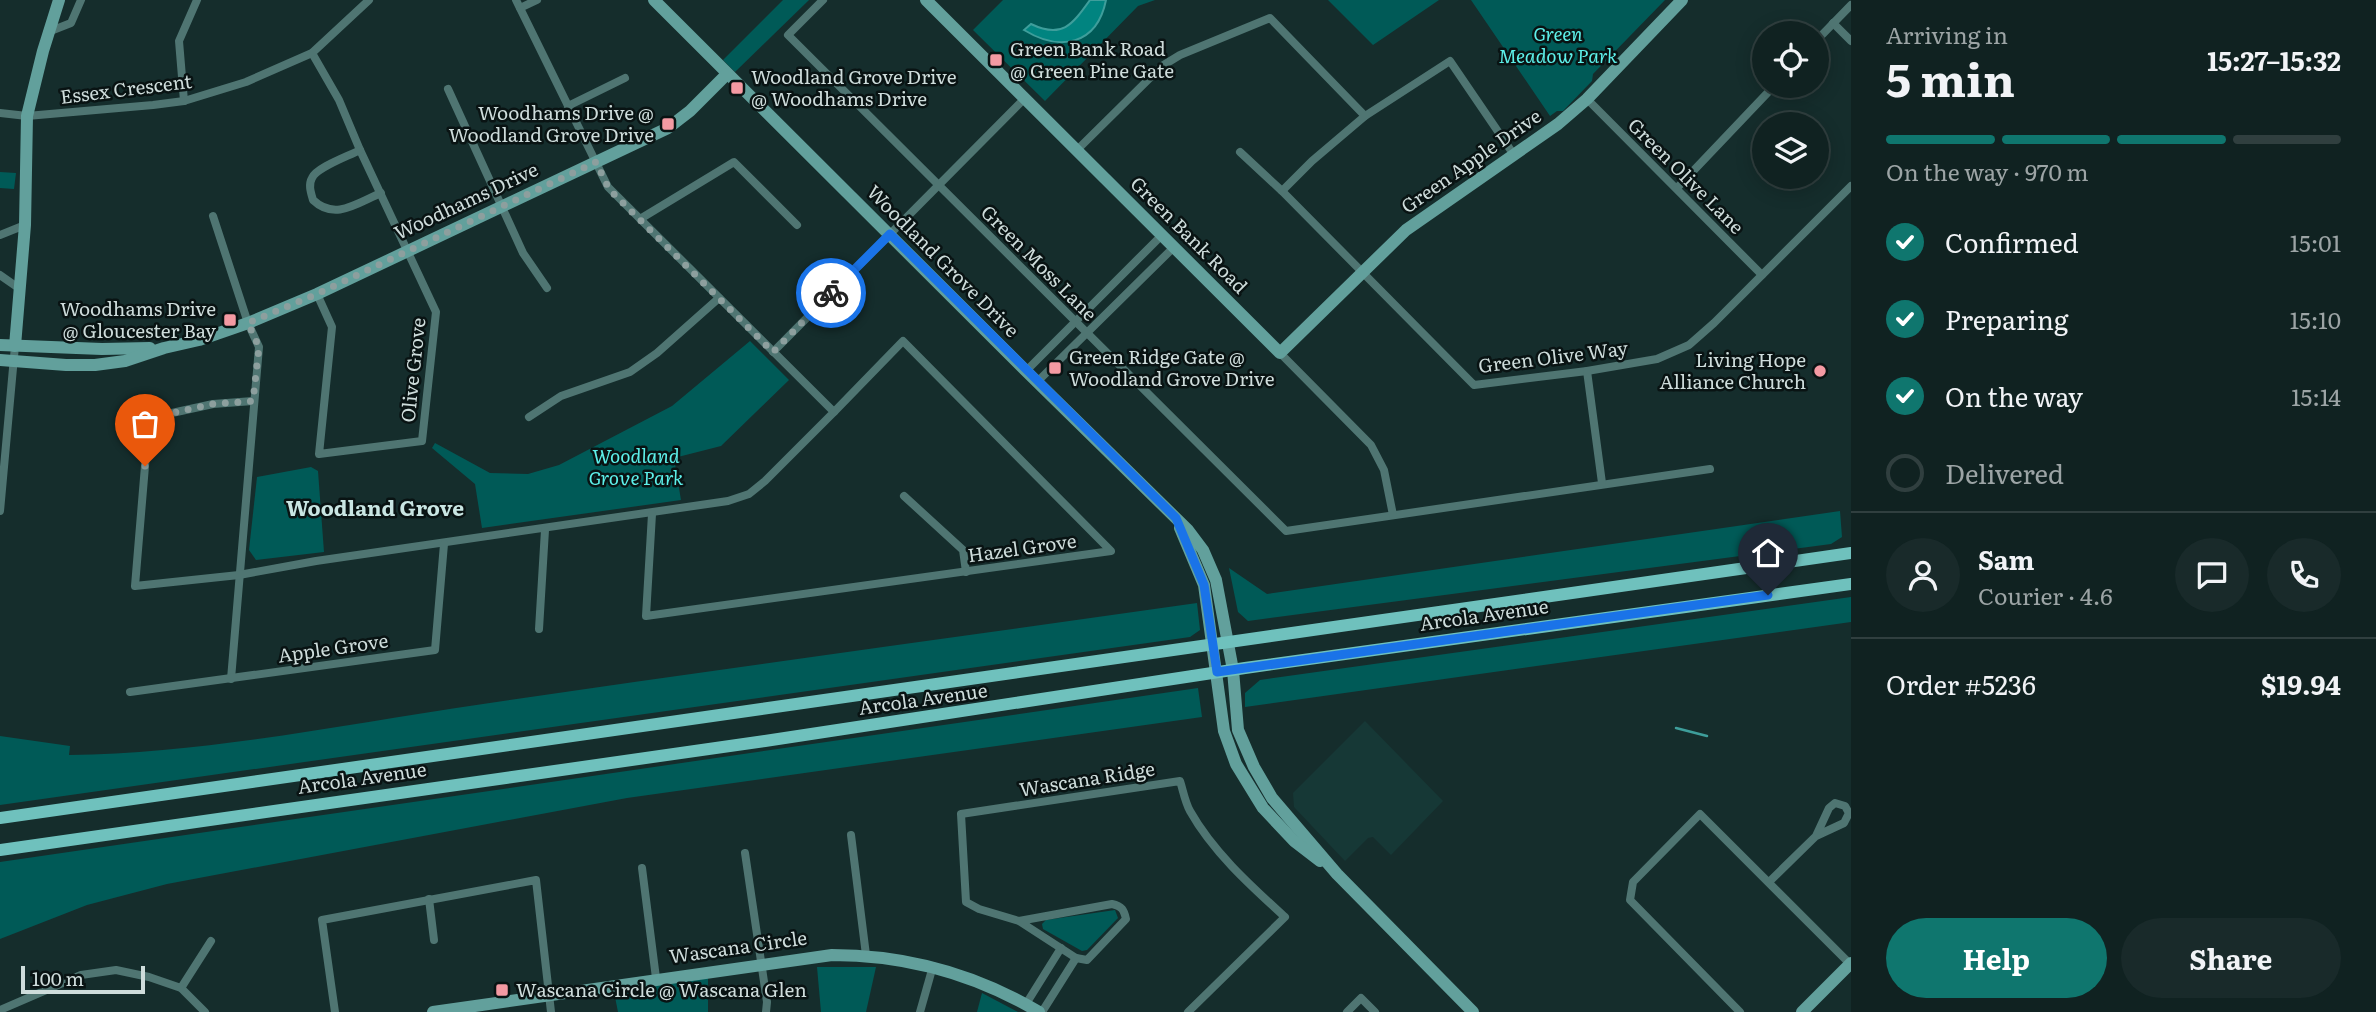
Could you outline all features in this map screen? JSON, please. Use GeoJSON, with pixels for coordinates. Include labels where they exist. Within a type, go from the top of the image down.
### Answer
{"type":"FeatureCollection","features":[{"type":"Feature","properties":{"kind":"main road","name":"Arcola Avenue"},"geometry":{"type":"LineString","coordinates":[[0,818],[1851,554]]}},
{"type":"Feature","properties":{"kind":"main road","name":"Arcola Avenue"},"geometry":{"type":"LineString","coordinates":[[0,850],[820,733],[1217,672],[1851,584]]}},
{"type":"Feature","properties":{"kind":"street"},"geometry":{"type":"LineString","coordinates":[[0,511],[6,360],[15,346],[25,225],[27,116],[59,0]]}},
{"type":"Feature","properties":{"kind":"street"},"geometry":{"type":"LineString","coordinates":[[48,32],[71,23],[81,0]]}},
{"type":"Feature","properties":{"kind":"street"},"geometry":{"type":"LineString","coordinates":[[184,101],[179,40],[197,0]]}},
{"type":"Feature","properties":{"kind":"street","name":"Essex Crescent"},"geometry":{"type":"LineString","coordinates":[[0,113],[27,116],[184,101],[246,82],[312,53],[369,0]]}},
{"type":"Feature","properties":{"kind":"street"},"geometry":{"type":"LineString","coordinates":[[253,401],[213,404],[149,418],[135,586],[239,575],[316,561],[728,502],[749,494],[834,412],[608,187],[518,4],[537,0]]}},
{"type":"Feature","properties":{"kind":"street","name":"Woodland Grove Drive"},"geometry":{"type":"LineString","coordinates":[[654,0],[1176,518],[1203,550],[1216,580],[1233,670],[1238,730],[1254,767],[1272,798],[1336,874]]}},
{"type":"Feature","properties":{"kind":"street","name":"Green Moss Lane"},"geometry":{"type":"LineString","coordinates":[[823,0],[788,35],[1286,531],[1710,469]]}},
{"type":"Feature","properties":{"kind":"street","name":"Green Bank Road"},"geometry":{"type":"LineString","coordinates":[[926,0],[1371,445],[1384,470],[1393,516]]}},
{"type":"Feature","properties":{"kind":"street","name":"Green Apple Drive"},"geometry":{"type":"LineString","coordinates":[[1280,353],[1406,230],[1558,124],[1587,99],[1682,0]]}},
{"type":"Feature","properties":{"kind":"street"},"geometry":{"type":"LineString","coordinates":[[1829,27],[1851,5]]}},
{"type":"Feature","properties":{"kind":"street"},"geometry":{"type":"LineString","coordinates":[[1077,150],[1162,66],[1180,55],[1270,18],[1366,116]]}},
{"type":"Feature","properties":{"kind":"street"},"geometry":{"type":"LineString","coordinates":[[1833,23],[1851,41]]}},
{"type":"Feature","properties":{"kind":"street"},"geometry":{"type":"LineString","coordinates":[[312,53],[339,100],[408,249]]}},
{"type":"Feature","properties":{"kind":"street"},"geometry":{"type":"LineString","coordinates":[[1282,191],[1311,161],[1366,116],[1450,61],[1514,155]]}},
{"type":"Feature","properties":{"kind":"street","name":"Woodhams Drive"},"geometry":{"type":"LineString","coordinates":[[6,360],[95,365],[125,361],[248,323],[317,294],[668,128],[690,111],[727,74]]}},
{"type":"Feature","properties":{"kind":"street"},"geometry":{"type":"LineString","coordinates":[[568,106],[625,78]]}},
{"type":"Feature","properties":{"kind":"street"},"geometry":{"type":"LineString","coordinates":[[448,89],[523,253],[547,288]]}},
{"type":"Feature","properties":{"kind":"street"},"geometry":{"type":"LineString","coordinates":[[773,352],[1025,98]]}},
{"type":"Feature","properties":{"kind":"street"},"geometry":{"type":"LineString","coordinates":[[1677,188],[1763,98]]}},
{"type":"Feature","properties":{"kind":"street","name":"Green Olive Lane"},"geometry":{"type":"LineString","coordinates":[[1587,99],[1762,275]]}},
{"type":"Feature","properties":{"kind":"street"},"geometry":{"type":"LineString","coordinates":[[360,150],[317,171],[310,184],[313,200],[328,211],[337,211],[381,193]]}},
{"type":"Feature","properties":{"kind":"street"},"geometry":{"type":"LineString","coordinates":[[1240,152],[1362,273]]}},
{"type":"Feature","properties":{"kind":"street"},"geometry":{"type":"LineString","coordinates":[[639,219],[734,162],[797,225]]}},
{"type":"Feature","properties":{"kind":"street","name":"Green Olive Way"},"geometry":{"type":"LineString","coordinates":[[1362,273],[1474,385],[1657,359],[1689,345],[1714,323],[1851,186]]}},
{"type":"Feature","properties":{"kind":"street"},"geometry":{"type":"LineString","coordinates":[[213,216],[248,323],[259,347],[231,679]]}},
{"type":"Feature","properties":{"kind":"street"},"geometry":{"type":"LineString","coordinates":[[0,235],[25,225]]}},
{"type":"Feature","properties":{"kind":"street"},"geometry":{"type":"LineString","coordinates":[[1026,371],[1161,236]]}},
{"type":"Feature","properties":{"kind":"street"},"geometry":{"type":"LineString","coordinates":[[1037,382],[1173,248]]}},
{"type":"Feature","properties":{"kind":"street","name":"Olive Grove"},"geometry":{"type":"LineString","coordinates":[[317,294],[332,327],[319,454],[422,441],[436,312],[408,249]]}},
{"type":"Feature","properties":{"kind":"street"},"geometry":{"type":"LineString","coordinates":[[0,275],[20,289]]}},
{"type":"Feature","properties":{"kind":"street"},"geometry":{"type":"LineString","coordinates":[[529,417],[561,396],[630,372],[657,353],[719,298]]}},
{"type":"Feature","properties":{"kind":"street","name":"Hazel Grove"},"geometry":{"type":"LineString","coordinates":[[652,514],[646,616],[1111,551],[903,341],[834,412]]}},
{"type":"Feature","properties":{"kind":"street","name":"Woodhams Drive"},"geometry":{"type":"LineString","coordinates":[[0,345],[102,349],[164,348]]}},
{"type":"Feature","properties":{"kind":"street"},"geometry":{"type":"LineString","coordinates":[[1587,371],[1602,484]]}},
{"type":"Feature","properties":{"kind":"street"},"geometry":{"type":"LineString","coordinates":[[904,496],[963,550],[966,572]]}},
{"type":"Feature","properties":{"kind":"street","name":"Woodland Grove Drive"},"geometry":{"type":"LineString","coordinates":[[1176,518],[1204,585],[1224,731],[1236,764],[1263,808],[1294,841],[1336,874]]}},
{"type":"Feature","properties":{"kind":"street"},"geometry":{"type":"LineString","coordinates":[[539,629],[545,530]]}},
{"type":"Feature","properties":{"kind":"street","name":"Apple Grove"},"geometry":{"type":"LineString","coordinates":[[130,692],[435,650],[444,544]]}},
{"type":"Feature","properties":{"kind":"street","name":"Wascana Ridge"},"geometry":{"type":"LineString","coordinates":[[1019,920],[1112,904],[1120,906],[1126,919],[1087,960],[1076,958],[1019,920],[979,909],[966,902],[961,814],[1180,781],[1190,811],[1215,846],[1249,884],[1285,916],[1188,1012]]}},
{"type":"Feature","properties":{"kind":"street"},"geometry":{"type":"LineString","coordinates":[[1769,882],[1816,836],[1847,820],[1849,813],[1846,806],[1839,803],[1829,808],[1816,836]]}},
{"type":"Feature","properties":{"kind":"street"},"geometry":{"type":"LineString","coordinates":[[1740,1012],[1630,900],[1633,882],[1700,814],[1851,964],[1802,1012]]}},
{"type":"Feature","properties":{"kind":"street"},"geometry":{"type":"LineString","coordinates":[[852,835],[866,955]]}},
{"type":"Feature","properties":{"kind":"street"},"geometry":{"type":"LineString","coordinates":[[745,853],[766,1012]]}},
{"type":"Feature","properties":{"kind":"street"},"geometry":{"type":"LineString","coordinates":[[642,868],[656,978]]}},
{"type":"Feature","properties":{"kind":"street"},"geometry":{"type":"LineString","coordinates":[[1336,874],[1473,1012]]}},
{"type":"Feature","properties":{"kind":"street"},"geometry":{"type":"LineString","coordinates":[[335,1012],[322,920],[536,880],[551,1012]]}},
{"type":"Feature","properties":{"kind":"street"},"geometry":{"type":"LineString","coordinates":[[429,899],[433,940]]}},
{"type":"Feature","properties":{"kind":"street"},"geometry":{"type":"LineString","coordinates":[[181,988],[211,941]]}},
{"type":"Feature","properties":{"kind":"street"},"geometry":{"type":"LineString","coordinates":[[1026,1004],[1061,948]]}},
{"type":"Feature","properties":{"kind":"street","name":"Wascana Circle"},"geometry":{"type":"LineString","coordinates":[[433,1012],[832,954],[866,955],[933,966],[969,978],[1040,1012]]}},
{"type":"Feature","properties":{"kind":"street"},"geometry":{"type":"LineString","coordinates":[[1040,1012],[1076,958]]}},
{"type":"Feature","properties":{"kind":"street"},"geometry":{"type":"LineString","coordinates":[[919,1012],[933,966]]}},
{"type":"Feature","properties":{"kind":"street"},"geometry":{"type":"LineString","coordinates":[[0,1010],[81,975],[116,970],[181,988],[205,1012]]}},
{"type":"Feature","properties":{"kind":"street"},"geometry":{"type":"LineString","coordinates":[[1347,1012],[1361,998],[1375,1012]]}},
{"type":"Feature","properties":{"kind":"shaded area"},"geometry":{"type":"Polygon","coordinates":[[[1090,0],[1106,0],[1094,27],[1075,40],[1051,41],[1024,30],[1031,24],[1059,30],[1072,23],[1090,0]]]}},
{"type":"Feature","properties":{"kind":"shaded area"},"geometry":{"type":"Polygon","coordinates":[[[1365,721],[1443,801],[1391,855],[1373,837],[1368,838],[1345,861],[1294,807],[1293,793],[1365,721]]]}},
{"type":"Feature","properties":{"kind":"green space"},"geometry":{"type":"Polygon","coordinates":[[[783,0],[809,0],[735,72],[723,60],[783,0]]]}},
{"type":"Feature","properties":{"kind":"green space"},"geometry":{"type":"Polygon","coordinates":[[[1003,0],[1155,0],[1138,6],[1045,101],[973,30],[1003,0]]]}},
{"type":"Feature","properties":{"kind":"green space"},"geometry":{"type":"Polygon","coordinates":[[[1328,0],[1439,0],[1373,45],[1328,0]]]}},
{"type":"Feature","properties":{"kind":"green space","name":"Green Meadow Park"},"geometry":{"type":"Polygon","coordinates":[[[1471,0],[1665,0],[1593,74],[1592,81],[1563,111],[1557,111],[1550,116],[1471,0]]]}},
{"type":"Feature","properties":{"kind":"green space"},"geometry":{"type":"Polygon","coordinates":[[[0,172],[16,173],[14,189],[0,188],[0,172]]]}},
{"type":"Feature","properties":{"kind":"green space","name":"Woodland Grove Park"},"geometry":{"type":"Polygon","coordinates":[[[750,341],[789,380],[721,446],[674,458],[681,500],[482,528],[475,484],[432,448],[435,443],[490,473],[528,474],[559,465],[672,406],[750,341]]]}},
{"type":"Feature","properties":{"kind":"green space"},"geometry":{"type":"Polygon","coordinates":[[[311,467],[318,471],[324,552],[256,560],[249,550],[257,477],[311,467]]]}},
{"type":"Feature","properties":{"kind":"green space"},"geometry":{"type":"Polygon","coordinates":[[[1840,511],[1842,537],[1831,544],[1248,621],[1238,612],[1229,568],[1267,594],[1840,511]]]}},
{"type":"Feature","properties":{"kind":"green space"},"geometry":{"type":"Polygon","coordinates":[[[1851,597],[1851,622],[1245,707],[1245,693],[1260,680],[1851,597]]]}},
{"type":"Feature","properties":{"kind":"green space"},"geometry":{"type":"Polygon","coordinates":[[[1197,603],[1200,630],[1190,637],[0,805],[0,736],[70,746],[69,755],[173,749],[1197,603]]]}},
{"type":"Feature","properties":{"kind":"green space"},"geometry":{"type":"Polygon","coordinates":[[[1198,688],[1202,717],[627,798],[167,884],[87,905],[0,939],[0,862],[1198,688]]]}},
{"type":"Feature","properties":{"kind":"green space"},"geometry":{"type":"Polygon","coordinates":[[[1115,910],[1118,918],[1087,950],[1082,951],[1043,929],[1042,924],[1046,920],[1115,910]]]}},
{"type":"Feature","properties":{"kind":"green space"},"geometry":{"type":"Polygon","coordinates":[[[817,967],[876,967],[866,1012],[821,1012],[817,967]]]}},
{"type":"Feature","properties":{"kind":"green space"},"geometry":{"type":"Polygon","coordinates":[[[708,978],[708,1012],[618,1012],[614,992],[708,978]]]}},
{"type":"Feature","properties":{"kind":"green space"},"geometry":{"type":"Polygon","coordinates":[[[982,993],[1018,1012],[977,1012],[982,993]]]}},
{"type":"Feature","properties":{"kind":"waterway"},"geometry":{"type":"LineString","coordinates":[[1676,728],[1707,736]]}},
{"type":"Feature","properties":{"kind":"way so far"},"geometry":{"type":"LineString","coordinates":[[145,466],[149,418],[213,404],[253,401],[259,347],[248,323],[317,294],[596,162],[614,194],[773,352],[831,293]]}},
{"type":"Feature","properties":{"kind":"place","name":"Green Bank Road @ Green Pine Gate"},"geometry":{"type":"Point","coordinates":[996,60]}},
{"type":"Feature","properties":{"kind":"place","name":"Woodland Grove Drive @ Woodhams Drive"},"geometry":{"type":"Point","coordinates":[737,88]}},
{"type":"Feature","properties":{"kind":"place","name":"Woodhams Drive @ Woodland Grove Drive"},"geometry":{"type":"Point","coordinates":[668,124]}},
{"type":"Feature","properties":{"kind":"place","name":"Woodhams Drive @ Gloucester Bay"},"geometry":{"type":"Point","coordinates":[230,320]}},
{"type":"Feature","properties":{"kind":"place","name":"Green Ridge Gate @ Woodland Grove Drive"},"geometry":{"type":"Point","coordinates":[1055,368]}},
{"type":"Feature","properties":{"kind":"place","name":"Living Hope Alliance Church"},"geometry":{"type":"Point","coordinates":[1820,371]}},
{"type":"Feature","properties":{"kind":"place","name":"Wascana Circle @ Wascana Glen"},"geometry":{"type":"Point","coordinates":[502,990]}},
{"type":"Feature","properties":{"kind":"district","name":"Woodland Grove"},"geometry":{"type":"Point","coordinates":[375,509]}},
{"type":"Feature","properties":{"kind":"route"},"geometry":{"type":"LineString","coordinates":[[831,293],[890,234],[1176,518],[1204,585],[1217,672],[1768,595]]}}]}
